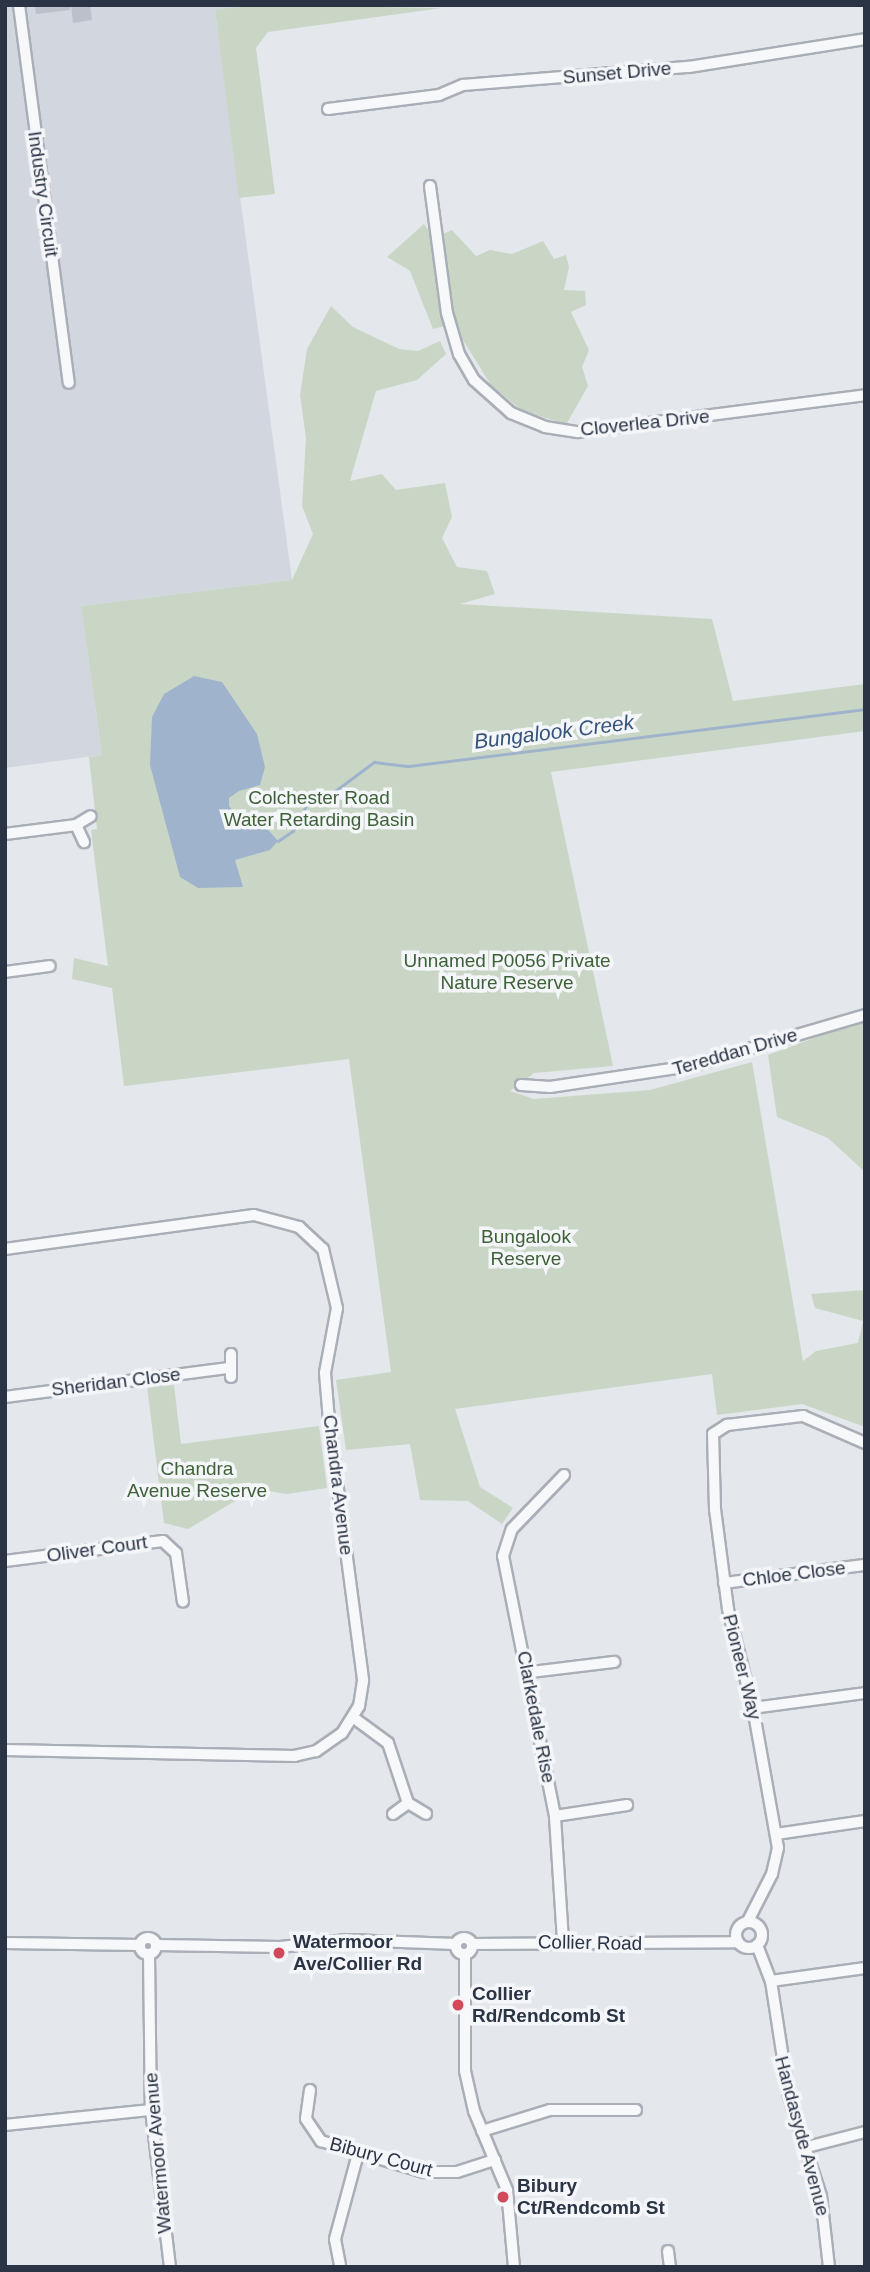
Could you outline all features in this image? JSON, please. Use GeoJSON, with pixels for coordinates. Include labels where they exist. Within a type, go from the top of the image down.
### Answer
{"type":"FeatureCollection","features":[{"type":"Feature","properties":{"kind":"street","name":"Industry Circuit"},"geometry":{"type":"LineString","coordinates":[[19,5],[69,383]]}},
{"type":"Feature","properties":{"kind":"street","name":"Sunset Drive"},"geometry":{"type":"LineString","coordinates":[[327,109],[439,94],[463,85],[689,67],[865,38]]}},
{"type":"Feature","properties":{"kind":"street","name":"Cloverlea Drive"},"geometry":{"type":"LineString","coordinates":[[430,186],[452,334],[474,380],[511,414],[545,427],[578,432],[865,396]]}},
{"type":"Feature","properties":{"kind":"street"},"geometry":{"type":"LineString","coordinates":[[5,834],[76,825],[92,816]]}},
{"type":"Feature","properties":{"kind":"street"},"geometry":{"type":"LineString","coordinates":[[76,825],[84,842]]}},
{"type":"Feature","properties":{"kind":"street"},"geometry":{"type":"LineString","coordinates":[[5,972],[50,966]]}},
{"type":"Feature","properties":{"kind":"street","name":"Tereddan Drive"},"geometry":{"type":"LineString","coordinates":[[521,1085],[550,1087],[691,1066],[865,1015]]}},
{"type":"Feature","properties":{"kind":"street","name":"Chandra Avenue"},"geometry":{"type":"LineString","coordinates":[[5,1249],[254,1215],[299,1227],[323,1249],[338,1308],[325,1373],[329,1421],[363,1681],[354,1718]]}},
{"type":"Feature","properties":{"kind":"street","name":"Sheridan Close"},"geometry":{"type":"LineString","coordinates":[[5,1397],[229,1372],[231,1354]]}},
{"type":"Feature","properties":{"kind":"street","name":"Pioneer Way"},"geometry":{"type":"LineString","coordinates":[[744,1943],[776,1857],[776,1834],[753,1708],[724,1583],[713,1434],[727,1425],[803,1416],[865,1443]]}},
{"type":"Feature","properties":{"kind":"street","name":"Clarkedale Rise"},"geometry":{"type":"LineString","coordinates":[[562,1941],[555,1816],[531,1672],[512,1610],[503,1556],[512,1530],[564,1475]]}},
{"type":"Feature","properties":{"kind":"street","name":"Oliver Court"},"geometry":{"type":"LineString","coordinates":[[5,1561],[163,1541],[176,1553],[183,1602]]}},
{"type":"Feature","properties":{"kind":"street","name":"Chloe Close"},"geometry":{"type":"LineString","coordinates":[[724,1583],[865,1565]]}},
{"type":"Feature","properties":{"kind":"street"},"geometry":{"type":"LineString","coordinates":[[531,1672],[614,1662]]}},
{"type":"Feature","properties":{"kind":"street"},"geometry":{"type":"LineString","coordinates":[[753,1708],[865,1693]]}},
{"type":"Feature","properties":{"kind":"street"},"geometry":{"type":"LineString","coordinates":[[5,1750],[295,1756],[326,1746],[354,1718],[388,1743],[408,1803],[426,1814]]}},
{"type":"Feature","properties":{"kind":"street"},"geometry":{"type":"LineString","coordinates":[[5,1758],[32,1751]]}},
{"type":"Feature","properties":{"kind":"street"},"geometry":{"type":"LineString","coordinates":[[393,1814],[408,1803]]}},
{"type":"Feature","properties":{"kind":"street"},"geometry":{"type":"LineString","coordinates":[[555,1816],[627,1805]]}},
{"type":"Feature","properties":{"kind":"street"},"geometry":{"type":"LineString","coordinates":[[776,1834],[865,1821]]}},
{"type":"Feature","properties":{"kind":"street","name":"Handasyde Avenue"},"geometry":{"type":"LineString","coordinates":[[752,1923],[762,1934],[744,1943],[764,1964],[771,1981],[782,2066],[821,2196],[830,2267]]}},
{"type":"Feature","properties":{"kind":"street"},"geometry":{"type":"LineString","coordinates":[[140,1945],[148,1937],[157,1945],[280,1947],[347,1940],[456,1944],[465,1954]]}},
{"type":"Feature","properties":{"kind":"street","name":"Collier Road"},"geometry":{"type":"LineString","coordinates":[[456,1944],[464,1938],[472,1944],[562,1941],[709,1945],[744,1943]]}},
{"type":"Feature","properties":{"kind":"street"},"geometry":{"type":"LineString","coordinates":[[5,1943],[140,1945],[149,1954],[157,1945]]}},
{"type":"Feature","properties":{"kind":"street"},"geometry":{"type":"LineString","coordinates":[[472,1944],[465,1954],[465,2071],[482,2131],[495,2160],[513,2217],[514,2267]]}},
{"type":"Feature","properties":{"kind":"street","name":"Watermoor Avenue"},"geometry":{"type":"LineString","coordinates":[[149,1954],[151,2110],[170,2267]]}},
{"type":"Feature","properties":{"kind":"street"},"geometry":{"type":"LineString","coordinates":[[771,1981],[865,1968]]}},
{"type":"Feature","properties":{"kind":"street","name":"Bibury Court"},"geometry":{"type":"LineString","coordinates":[[310,2090],[306,2119],[313,2135],[358,2154],[443,2173],[495,2160]]}},
{"type":"Feature","properties":{"kind":"street"},"geometry":{"type":"LineString","coordinates":[[5,2125],[151,2110]]}},
{"type":"Feature","properties":{"kind":"street"},"geometry":{"type":"LineString","coordinates":[[482,2131],[550,2110],[636,2110]]}},
{"type":"Feature","properties":{"kind":"street"},"geometry":{"type":"LineString","coordinates":[[807,2147],[865,2132]]}},
{"type":"Feature","properties":{"kind":"street"},"geometry":{"type":"LineString","coordinates":[[340,2265],[335,2239],[358,2154]]}},
{"type":"Feature","properties":{"kind":"street"},"geometry":{"type":"LineString","coordinates":[[668,2251],[670,2267]]}},
{"type":"Feature","properties":{"kind":"shaded area"},"geometry":{"type":"Polygon","coordinates":[[[5,5],[253,5],[215,11],[292,580],[81,606],[102,755],[5,768],[5,5]]]}},
{"type":"Feature","properties":{"kind":"green space"},"geometry":{"type":"Polygon","coordinates":[[[253,5],[442,8],[268,32],[256,48],[275,194],[239,198],[215,10],[253,5]]]}},
{"type":"Feature","properties":{"kind":"green space"},"geometry":{"type":"Polygon","coordinates":[[[424,224],[434,238],[452,230],[476,256],[490,250],[512,254],[543,241],[554,259],[566,255],[569,267],[564,290],[585,291],[586,305],[571,312],[589,350],[582,367],[588,386],[566,425],[520,409],[491,385],[453,324],[433,329],[410,271],[387,257],[424,224]]]}},
{"type":"Feature","properties":{"kind":"green space"},"geometry":{"type":"Polygon","coordinates":[[[331,306],[353,327],[399,349],[418,351],[440,341],[446,354],[417,380],[376,391],[350,481],[382,474],[396,490],[445,483],[452,517],[442,538],[457,567],[487,571],[495,594],[460,604],[712,619],[733,701],[865,684],[865,731],[551,772],[613,1066],[534,1073],[510,1091],[534,1099],[650,1090],[752,1062],[803,1361],[816,1351],[858,1343],[863,1321],[815,1308],[811,1294],[865,1290],[865,1427],[802,1404],[717,1415],[712,1374],[455,1409],[480,1487],[513,1508],[502,1524],[468,1501],[420,1500],[410,1444],[346,1450],[336,1380],[391,1372],[349,1059],[124,1086],[112,988],[72,979],[74,958],[108,966],[91,830],[97,829],[89,757],[102,755],[81,606],[292,580],[313,534],[302,506],[306,438],[300,395],[307,349],[331,306]]]}},
{"type":"Feature","properties":{"kind":"green space"},"geometry":{"type":"Polygon","coordinates":[[[865,1019],[865,1172],[828,1138],[777,1117],[768,1055],[865,1019]]]}},
{"type":"Feature","properties":{"kind":"green space","name":"Chandra Avenue Reserve"},"geometry":{"type":"Polygon","coordinates":[[[174,1385],[181,1444],[319,1426],[327,1488],[287,1494],[255,1489],[188,1529],[164,1523],[147,1386],[174,1385]]]}},
{"type":"Feature","properties":{"kind":"water"},"geometry":{"type":"Polygon","coordinates":[[[194,676],[222,682],[257,734],[265,767],[260,785],[239,791],[229,798],[229,806],[237,816],[256,816],[278,841],[270,850],[235,860],[243,887],[198,888],[180,877],[150,765],[152,717],[164,694],[194,676]]]}},
{"type":"Feature","properties":{"kind":"building"},"geometry":{"type":"Polygon","coordinates":[[[35,5],[70,5],[70,10],[36,14],[35,5]]]}},
{"type":"Feature","properties":{"kind":"building"},"geometry":{"type":"Polygon","coordinates":[[[71,5],[90,5],[92,20],[73,23],[71,5]]]}},
{"type":"Feature","properties":{"kind":"waterway","name":"Bungalook Creek"},"geometry":{"type":"LineString","coordinates":[[278,841],[293,831],[308,801],[335,791],[374,762],[409,766],[865,709]]}},
{"type":"Feature","properties":{"kind":"place","name":"Watermoor Ave/Collier Rd"},"geometry":{"type":"Point","coordinates":[279,1953]}},
{"type":"Feature","properties":{"kind":"place","name":"Collier Rd/Rendcomb St"},"geometry":{"type":"Point","coordinates":[458,2005]}},
{"type":"Feature","properties":{"kind":"place","name":"Bibury Ct/Rendcomb St"},"geometry":{"type":"Point","coordinates":[503,2197]}},
{"type":"Feature","properties":{"kind":"park label","name":"Colchester Road Water Retarding Basin"},"geometry":{"type":"Point","coordinates":[319,809]}},
{"type":"Feature","properties":{"kind":"park label","name":"Unnamed P0056 Private Nature Reserve"},"geometry":{"type":"Point","coordinates":[507,972]}},
{"type":"Feature","properties":{"kind":"park label","name":"Bungalook Reserve"},"geometry":{"type":"Point","coordinates":[526,1248]}}]}
